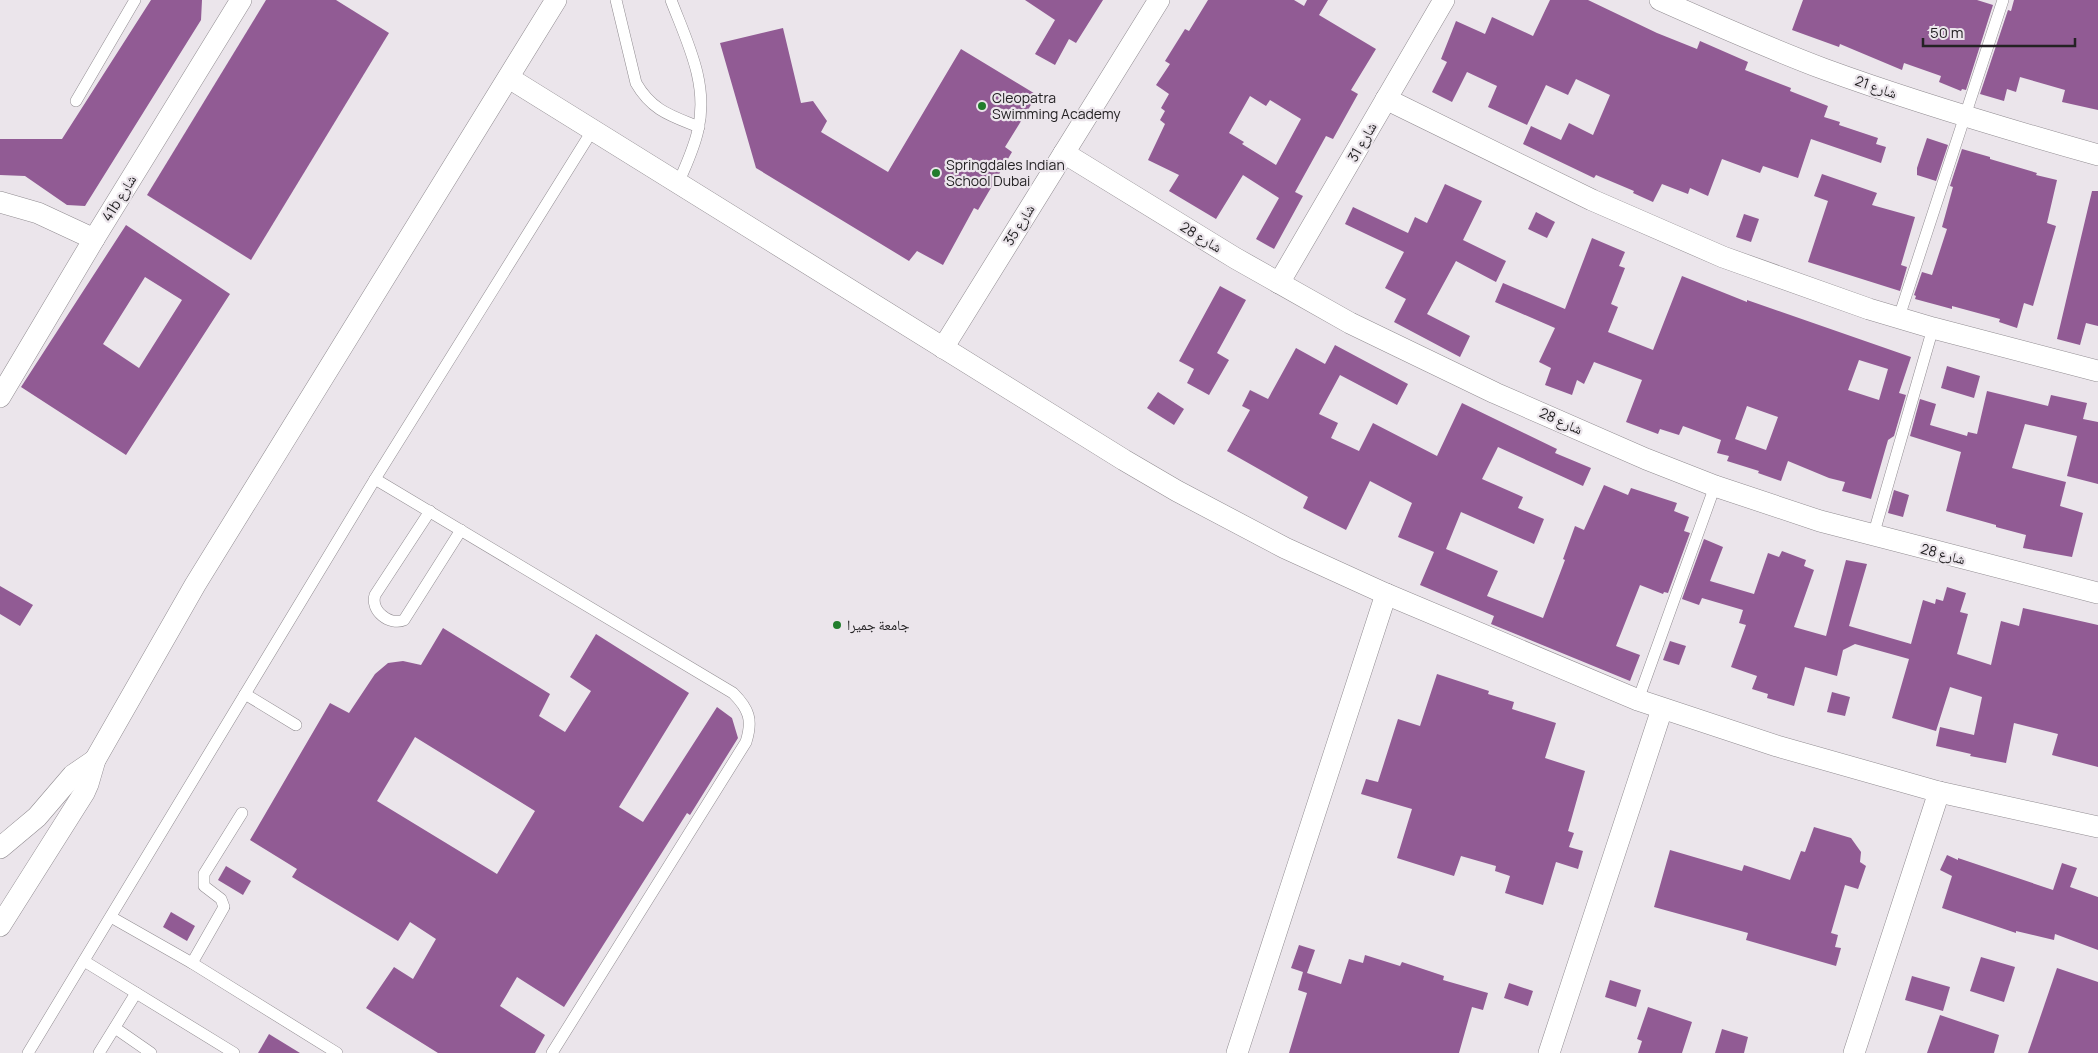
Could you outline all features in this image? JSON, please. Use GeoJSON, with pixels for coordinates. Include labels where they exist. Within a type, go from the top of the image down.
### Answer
{"type":"FeatureCollection","features":[{"type":"Feature","properties":{"kind":"street","name":"41b شارع"},"geometry":{"type":"LineString","coordinates":[[0,397],[94,239],[241,0]]}},
{"type":"Feature","properties":{"kind":"street"},"geometry":{"type":"LineString","coordinates":[[0,926],[84,793],[95,760],[195,585],[556,0]]}},
{"type":"Feature","properties":{"kind":"street","name":"شارع 35"},"geometry":{"type":"LineString","coordinates":[[944,348],[1159,0]]}},
{"type":"Feature","properties":{"kind":"street","name":"شارع 31"},"geometry":{"type":"LineString","coordinates":[[1279,284],[1444,0]]}},
{"type":"Feature","properties":{"kind":"street","name":"شارع 21"},"geometry":{"type":"LineString","coordinates":[[1660,0],[1824,69],[1965,117],[2098,154]]}},
{"type":"Feature","properties":{"kind":"street"},"geometry":{"type":"LineString","coordinates":[[509,78],[1177,491],[1285,548],[1386,594],[1662,709],[1777,746],[1939,792],[2098,827]]}},
{"type":"Feature","properties":{"kind":"street"},"geometry":{"type":"LineString","coordinates":[[1386,99],[1592,200],[1657,230],[1723,257],[1862,306],[1933,328],[2098,371]]}},
{"type":"Feature","properties":{"kind":"street","name":"شارع 28"},"geometry":{"type":"LineString","coordinates":[[1064,153],[1279,284],[1350,323],[1487,389],[1646,459],[1715,486],[1820,521],[2098,593]]}},
{"type":"Feature","properties":{"kind":"street"},"geometry":{"type":"LineString","coordinates":[[0,202],[38,213],[94,239]]}},
{"type":"Feature","properties":{"kind":"street"},"geometry":{"type":"LineString","coordinates":[[1237,1053],[1386,594]]}},
{"type":"Feature","properties":{"kind":"street"},"geometry":{"type":"LineString","coordinates":[[1549,1053],[1662,709]]}},
{"type":"Feature","properties":{"kind":"street"},"geometry":{"type":"LineString","coordinates":[[0,848],[37,817],[74,775],[95,760]]}},
{"type":"Feature","properties":{"kind":"street"},"geometry":{"type":"LineString","coordinates":[[1854,1053],[1939,792]]}},
{"type":"Feature","properties":{"kind":"lane"},"geometry":{"type":"LineString","coordinates":[[76,101],[135,0]]}},
{"type":"Feature","properties":{"kind":"lane"},"geometry":{"type":"LineString","coordinates":[[616,0],[636,83],[643,95],[651,104],[662,111],[699,127]]}},
{"type":"Feature","properties":{"kind":"lane"},"geometry":{"type":"LineString","coordinates":[[671,0],[698,72],[701,100],[699,127],[678,184]]}},
{"type":"Feature","properties":{"kind":"lane"},"geometry":{"type":"LineString","coordinates":[[1899,317],[2003,0]]}},
{"type":"Feature","properties":{"kind":"lane"},"geometry":{"type":"LineString","coordinates":[[28,1053],[375,479],[592,131]]}},
{"type":"Feature","properties":{"kind":"lane"},"geometry":{"type":"LineString","coordinates":[[1873,536],[1933,328]]}},
{"type":"Feature","properties":{"kind":"lane"},"geometry":{"type":"LineString","coordinates":[[375,479],[733,693],[743,703],[749,715],[750,729],[746,742],[552,1053]]}},
{"type":"Feature","properties":{"kind":"lane"},"geometry":{"type":"LineString","coordinates":[[1638,700],[1715,486]]}},
{"type":"Feature","properties":{"kind":"lane"},"geometry":{"type":"LineString","coordinates":[[430,511],[375,595],[374,604],[378,612],[394,621],[404,620],[461,530]]}},
{"type":"Feature","properties":{"kind":"lane"},"geometry":{"type":"LineString","coordinates":[[246,694],[296,725]]}},
{"type":"Feature","properties":{"kind":"lane"},"geometry":{"type":"LineString","coordinates":[[192,963],[224,907],[221,899],[204,886],[204,874],[242,813]]}},
{"type":"Feature","properties":{"kind":"lane"},"geometry":{"type":"LineString","coordinates":[[111,917],[192,963],[337,1053]]}},
{"type":"Feature","properties":{"kind":"lane"},"geometry":{"type":"LineString","coordinates":[[84,961],[234,1053]]}},
{"type":"Feature","properties":{"kind":"lane"},"geometry":{"type":"LineString","coordinates":[[100,1053],[136,993]]}},
{"type":"Feature","properties":{"kind":"lane"},"geometry":{"type":"LineString","coordinates":[[115,1028],[151,1053]]}},
{"type":"Feature","properties":{"kind":"building"},"geometry":{"type":"Polygon","coordinates":[[[151,0],[202,0],[201,20],[85,206],[67,205],[25,176],[0,175],[0,139],[62,139],[151,0]]]}},
{"type":"Feature","properties":{"kind":"building"},"geometry":{"type":"Polygon","coordinates":[[[266,0],[336,0],[389,33],[251,260],[147,195],[266,0]]]}},
{"type":"Feature","properties":{"kind":"building"},"geometry":{"type":"Polygon","coordinates":[[[1025,0],[1103,0],[1076,43],[1069,39],[1055,65],[1035,54],[1055,20],[1025,0]]]}},
{"type":"Feature","properties":{"kind":"building"},"geometry":{"type":"Polygon","coordinates":[[[1208,0],[1294,0],[1304,6],[1307,0],[1328,0],[1319,15],[1376,49],[1351,90],[1358,94],[1333,139],[1326,136],[1295,192],[1303,196],[1274,249],[1256,239],[1279,198],[1243,175],[1216,219],[1169,191],[1179,175],[1148,160],[1165,124],[1160,120],[1165,111],[1161,108],[1169,94],[1156,85],[1170,64],[1165,61],[1185,29],[1189,31],[1208,0]],[[1250,96],[1229,133],[1244,142],[1242,144],[1276,165],[1301,119],[1270,100],[1266,106],[1250,96]]]}},
{"type":"Feature","properties":{"kind":"building"},"geometry":{"type":"Polygon","coordinates":[[[1550,0],[1588,0],[1657,33],[1697,49],[1700,41],[1748,62],[1745,70],[1791,88],[1790,91],[1828,106],[1824,117],[1840,122],[1839,125],[1878,138],[1876,144],[1886,147],[1881,163],[1811,139],[1798,178],[1763,166],[1760,173],[1722,159],[1708,196],[1690,188],[1688,194],[1662,184],[1653,202],[1633,193],[1634,191],[1596,175],[1594,178],[1523,144],[1531,126],[1561,140],[1569,123],[1593,135],[1610,95],[1576,79],[1568,95],[1546,85],[1527,125],[1488,107],[1497,86],[1467,72],[1452,102],[1432,92],[1447,62],[1441,59],[1456,21],[1485,34],[1492,17],[1533,36],[1550,0]]]}},
{"type":"Feature","properties":{"kind":"building"},"geometry":{"type":"Polygon","coordinates":[[[1803,0],[1977,0],[1993,5],[1966,90],[1962,89],[1961,91],[1939,82],[1941,76],[1904,63],[1902,70],[1840,44],[1839,47],[1792,30],[1803,0]]]}},
{"type":"Feature","properties":{"kind":"building"},"geometry":{"type":"Polygon","coordinates":[[[2014,0],[2098,0],[2098,110],[2062,102],[2065,90],[2020,77],[2016,92],[2007,89],[2004,101],[1980,94],[2008,10],[2011,11],[2014,0]]]}},
{"type":"Feature","properties":{"kind":"building"},"geometry":{"type":"Polygon","coordinates":[[[783,28],[801,103],[813,101],[827,121],[821,132],[888,172],[961,49],[1037,95],[1005,147],[1012,152],[978,210],[974,208],[943,265],[917,251],[909,261],[756,168],[720,43],[783,28]]]}},
{"type":"Feature","properties":{"kind":"building"},"geometry":{"type":"Polygon","coordinates":[[[1927,138],[1948,145],[1936,181],[1917,175],[1917,168],[1927,138]]]}},
{"type":"Feature","properties":{"kind":"building"},"geometry":{"type":"Polygon","coordinates":[[[1962,149],[2037,173],[2036,175],[2057,180],[2047,223],[2056,226],[2033,306],[2024,303],[2017,328],[1999,322],[2000,319],[1952,306],[1952,309],[1915,299],[1916,296],[1914,295],[1922,272],[1932,275],[1947,229],[1942,227],[1953,187],[1950,186],[1962,149]]]}},
{"type":"Feature","properties":{"kind":"building"},"geometry":{"type":"Polygon","coordinates":[[[1822,174],[1877,193],[1872,205],[1915,217],[1901,265],[1907,267],[1900,291],[1808,262],[1828,201],[1814,196],[1822,174]]]}},
{"type":"Feature","properties":{"kind":"building"},"geometry":{"type":"Polygon","coordinates":[[[1445,184],[1482,201],[1463,240],[1506,261],[1496,282],[1456,261],[1427,314],[1470,336],[1460,357],[1394,322],[1406,299],[1385,288],[1404,252],[1345,224],[1353,207],[1408,233],[1415,217],[1427,223],[1445,184]]]}},
{"type":"Feature","properties":{"kind":"building"},"geometry":{"type":"Polygon","coordinates":[[[2092,191],[2098,191],[2098,326],[2086,323],[2080,345],[2057,339],[2092,191]]]}},
{"type":"Feature","properties":{"kind":"building"},"geometry":{"type":"Polygon","coordinates":[[[1536,212],[1555,222],[1547,238],[1528,229],[1536,212]]]}},
{"type":"Feature","properties":{"kind":"building"},"geometry":{"type":"Polygon","coordinates":[[[1744,214],[1759,219],[1751,242],[1736,237],[1744,214]]]}},
{"type":"Feature","properties":{"kind":"building"},"geometry":{"type":"Polygon","coordinates":[[[126,225],[230,294],[126,455],[21,387],[126,225]],[[145,277],[103,344],[139,368],[182,300],[145,277]]]}},
{"type":"Feature","properties":{"kind":"building"},"geometry":{"type":"Polygon","coordinates":[[[1592,238],[1625,252],[1619,266],[1625,268],[1611,304],[1618,307],[1608,332],[1653,350],[1682,276],[1747,302],[1747,300],[1911,357],[1899,393],[1906,395],[1894,436],[1888,440],[1871,499],[1842,491],[1845,482],[1829,478],[1788,461],[1781,481],[1758,473],[1759,471],[1727,461],[1729,456],[1717,453],[1721,440],[1683,426],[1679,435],[1660,429],[1658,434],[1626,422],[1642,380],[1594,362],[1584,384],[1577,380],[1572,395],[1545,385],[1551,368],[1539,362],[1555,328],[1495,302],[1503,283],[1565,309],[1592,238]],[[1859,360],[1848,390],[1879,400],[1888,369],[1859,360]],[[1747,406],[1735,439],[1766,450],[1778,417],[1747,406]]]}},
{"type":"Feature","properties":{"kind":"building"},"geometry":{"type":"Polygon","coordinates":[[[1220,286],[1246,300],[1217,353],[1229,360],[1209,395],[1187,383],[1194,369],[1179,361],[1220,286]]]}},
{"type":"Feature","properties":{"kind":"building"},"geometry":{"type":"Polygon","coordinates":[[[1335,345],[1408,384],[1397,405],[1340,375],[1319,414],[1338,423],[1331,438],[1359,451],[1373,423],[1437,456],[1462,403],[1557,449],[1555,453],[1591,468],[1583,486],[1498,447],[1482,479],[1523,497],[1518,508],[1544,519],[1534,544],[1461,512],[1446,549],[1498,571],[1487,596],[1543,618],[1565,560],[1563,559],[1575,526],[1584,530],[1604,485],[1628,495],[1631,488],[1677,503],[1674,511],[1689,517],[1684,531],[1690,533],[1668,593],[1664,592],[1663,594],[1640,585],[1616,646],[1640,655],[1630,681],[1491,624],[1494,616],[1420,585],[1434,552],[1398,537],[1412,503],[1370,481],[1346,530],[1303,508],[1308,497],[1227,451],[1250,410],[1242,406],[1250,390],[1268,399],[1296,348],[1325,364],[1335,345]]]}},
{"type":"Feature","properties":{"kind":"building"},"geometry":{"type":"Polygon","coordinates":[[[1947,366],[1980,376],[1974,398],[1941,388],[1947,366]]]}},
{"type":"Feature","properties":{"kind":"building"},"geometry":{"type":"Polygon","coordinates":[[[1987,391],[2048,406],[2051,395],[2087,403],[2083,419],[2098,422],[2098,484],[2067,476],[2077,436],[2025,424],[2012,468],[2066,482],[2060,506],[2083,513],[2072,557],[2023,548],[2026,535],[1946,511],[1961,452],[1910,436],[1920,399],[1936,404],[1930,425],[1967,436],[1968,432],[1977,434],[1987,391]]]}},
{"type":"Feature","properties":{"kind":"building"},"geometry":{"type":"Polygon","coordinates":[[[1158,392],[1184,409],[1174,425],[1147,408],[1158,392]]]}},
{"type":"Feature","properties":{"kind":"building"},"geometry":{"type":"Polygon","coordinates":[[[1894,490],[1909,495],[1903,517],[1888,513],[1894,490]]]}},
{"type":"Feature","properties":{"kind":"building"},"geometry":{"type":"Polygon","coordinates":[[[1704,539],[1723,547],[1710,581],[1754,594],[1768,553],[1779,557],[1782,551],[1806,560],[1804,566],[1814,570],[1794,627],[1826,636],[1846,560],[1867,564],[1849,626],[1911,644],[1923,600],[1935,604],[1936,599],[1943,601],[1947,587],[1966,593],[1960,612],[1968,614],[1957,654],[1991,665],[2001,621],[2019,626],[2023,608],[2098,625],[2098,767],[2052,755],[2058,734],[2014,723],[2006,763],[1970,756],[1971,754],[1936,746],[1940,727],[1974,735],[1982,697],[1950,687],[1936,731],[1892,718],[1909,659],[1855,644],[1843,650],[1837,676],[1805,667],[1794,706],[1767,698],[1768,694],[1752,689],[1757,676],[1731,667],[1746,625],[1739,623],[1743,610],[1702,598],[1699,605],[1682,599],[1704,539]]]}},
{"type":"Feature","properties":{"kind":"building"},"geometry":{"type":"Polygon","coordinates":[[[0,586],[33,605],[20,626],[0,614],[0,586]]]}},
{"type":"Feature","properties":{"kind":"building"},"geometry":{"type":"Polygon","coordinates":[[[443,628],[550,694],[539,716],[565,732],[591,691],[570,677],[596,634],[689,693],[619,807],[643,822],[717,707],[732,718],[738,738],[690,815],[687,813],[564,1007],[517,977],[500,1006],[545,1035],[535,1053],[438,1053],[366,1008],[394,967],[413,979],[436,939],[410,922],[398,941],[292,877],[297,869],[250,840],[330,703],[349,713],[375,674],[388,663],[403,661],[421,665],[443,628]],[[415,737],[377,801],[497,874],[535,811],[415,737]]]}},
{"type":"Feature","properties":{"kind":"building"},"geometry":{"type":"Polygon","coordinates":[[[1670,641],[1686,646],[1679,665],[1663,660],[1670,641]]]}},
{"type":"Feature","properties":{"kind":"building"},"geometry":{"type":"Polygon","coordinates":[[[1437,674],[1489,691],[1488,694],[1514,702],[1512,709],[1556,723],[1545,758],[1585,771],[1568,831],[1574,833],[1569,847],[1583,851],[1578,869],[1556,862],[1543,905],[1505,893],[1510,876],[1495,871],[1496,866],[1461,856],[1454,876],[1397,858],[1412,809],[1361,794],[1366,779],[1378,782],[1398,719],[1420,726],[1437,674]]]}},
{"type":"Feature","properties":{"kind":"building"},"geometry":{"type":"Polygon","coordinates":[[[1832,692],[1850,697],[1845,716],[1827,712],[1832,692]]]}},
{"type":"Feature","properties":{"kind":"building"},"geometry":{"type":"Polygon","coordinates":[[[1814,827],[1851,838],[1861,852],[1860,862],[1866,866],[1858,889],[1845,885],[1831,933],[1838,935],[1835,947],[1841,948],[1836,966],[1746,940],[1748,933],[1654,907],[1670,850],[1742,871],[1744,865],[1790,880],[1801,851],[1805,852],[1814,827]]]}},
{"type":"Feature","properties":{"kind":"building"},"geometry":{"type":"Polygon","coordinates":[[[1947,855],[2053,890],[2062,863],[2077,868],[2070,887],[2098,897],[2098,950],[2055,934],[2054,940],[2016,931],[2016,933],[1942,908],[1952,876],[1940,870],[1947,855]]]}},
{"type":"Feature","properties":{"kind":"building"},"geometry":{"type":"Polygon","coordinates":[[[226,866],[251,881],[243,895],[218,880],[226,866]]]}},
{"type":"Feature","properties":{"kind":"building"},"geometry":{"type":"Polygon","coordinates":[[[171,912],[195,926],[187,941],[163,927],[171,912]]]}},
{"type":"Feature","properties":{"kind":"building"},"geometry":{"type":"Polygon","coordinates":[[[1299,945],[1315,950],[1307,973],[1341,984],[1349,959],[1363,963],[1365,955],[1400,966],[1402,962],[1444,976],[1443,980],[1488,993],[1483,1010],[1472,1007],[1459,1053],[1289,1053],[1307,993],[1298,990],[1303,972],[1291,968],[1299,945]]]}},
{"type":"Feature","properties":{"kind":"building"},"geometry":{"type":"Polygon","coordinates":[[[1981,957],[2015,967],[2004,1002],[1970,991],[1981,957]]]}},
{"type":"Feature","properties":{"kind":"building"},"geometry":{"type":"Polygon","coordinates":[[[2057,968],[2098,982],[2098,1053],[2028,1053],[2057,968]]]}},
{"type":"Feature","properties":{"kind":"building"},"geometry":{"type":"Polygon","coordinates":[[[1912,976],[1950,987],[1943,1011],[1905,1000],[1912,976]]]}},
{"type":"Feature","properties":{"kind":"building"},"geometry":{"type":"Polygon","coordinates":[[[1610,980],[1641,990],[1636,1007],[1605,997],[1610,980]]]}},
{"type":"Feature","properties":{"kind":"building"},"geometry":{"type":"Polygon","coordinates":[[[1509,983],[1533,991],[1528,1006],[1504,998],[1509,983]]]}},
{"type":"Feature","properties":{"kind":"building"},"geometry":{"type":"Polygon","coordinates":[[[1648,1007],[1692,1022],[1682,1053],[1638,1053],[1642,1041],[1637,1039],[1648,1007]]]}},
{"type":"Feature","properties":{"kind":"building"},"geometry":{"type":"Polygon","coordinates":[[[1940,1015],[1999,1035],[1994,1053],[1927,1053],[1940,1015]]]}},
{"type":"Feature","properties":{"kind":"building"},"geometry":{"type":"Polygon","coordinates":[[[1722,1029],[1748,1037],[1744,1053],[1715,1053],[1722,1029]]]}},
{"type":"Feature","properties":{"kind":"building"},"geometry":{"type":"Polygon","coordinates":[[[269,1034],[300,1053],[258,1053],[269,1034]]]}},
{"type":"Feature","properties":{"kind":"place","name":"Cleopatra Swimming Academy"},"geometry":{"type":"Point","coordinates":[982,106]}},
{"type":"Feature","properties":{"kind":"place","name":"Springdales Indian School Dubai"},"geometry":{"type":"Point","coordinates":[936,173]}},
{"type":"Feature","properties":{"kind":"place","name":"جامعة جميرا"},"geometry":{"type":"Point","coordinates":[837,625]}}]}
